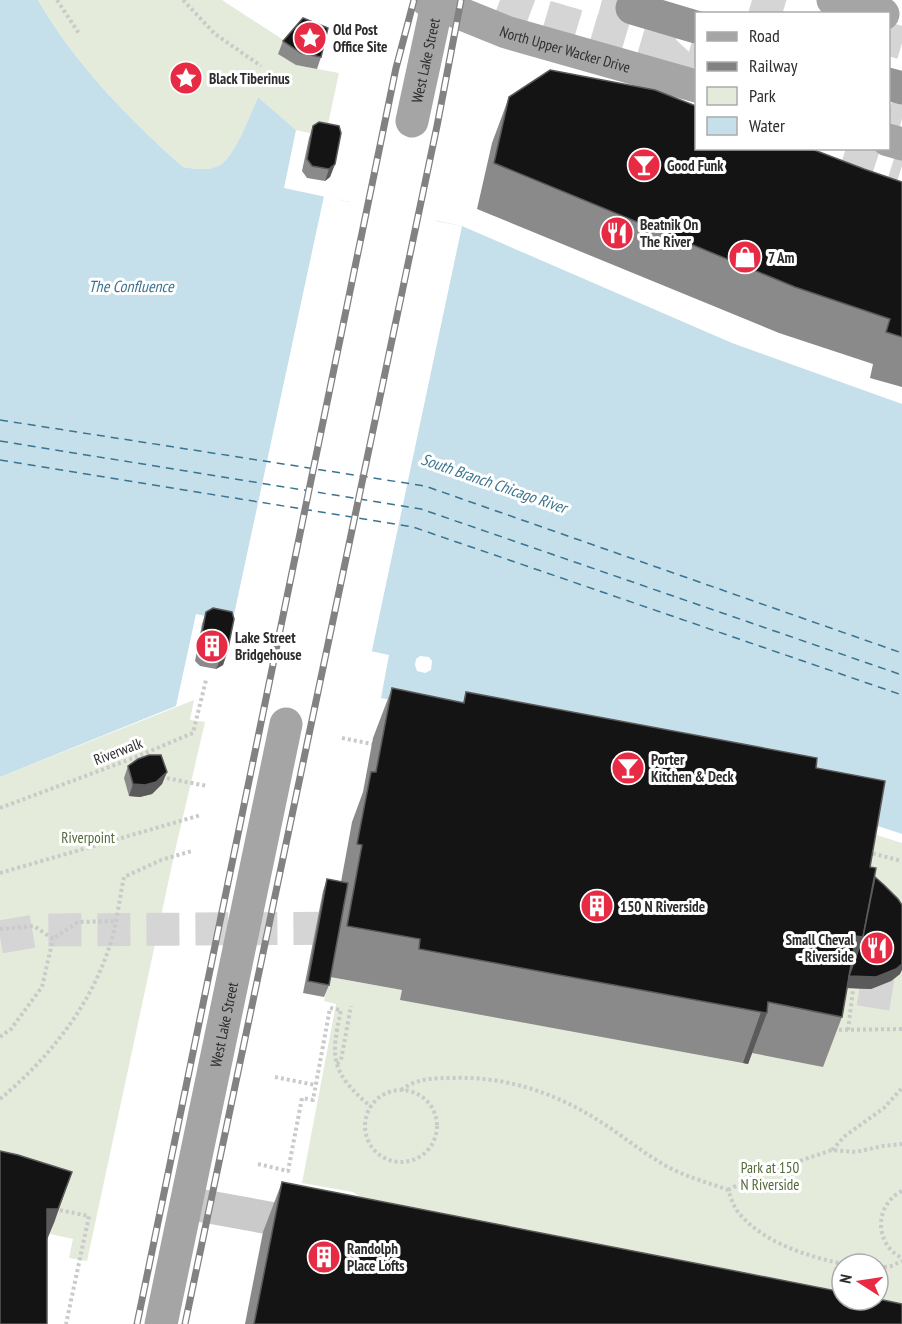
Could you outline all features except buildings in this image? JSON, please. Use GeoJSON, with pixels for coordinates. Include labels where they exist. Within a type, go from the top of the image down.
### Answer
{"type":"FeatureCollection","features":[{"type":"Feature","properties":{"kind":"highway"},"geometry":{"type":"LineString","coordinates":[[632,8],[695,27]]}},
{"type":"Feature","properties":{"kind":"main road"},"geometry":{"type":"LineString","coordinates":[[834,0],[876,12]]}},
{"type":"Feature","properties":{"kind":"main road","name":"North Upper Wacker Drive"},"geometry":{"type":"LineString","coordinates":[[434,2],[506,32],[695,86]]}},
{"type":"Feature","properties":{"kind":"main road","name":"West Lake Street"},"geometry":{"type":"LineString","coordinates":[[412,121],[434,2]]}},
{"type":"Feature","properties":{"kind":"main road","name":"West Lake Street"},"geometry":{"type":"LineString","coordinates":[[161,1324],[286,724]]}},
{"type":"Feature","properties":{"kind":"lane"},"geometry":{"type":"LineString","coordinates":[[187,1203],[342,1228]]}},
{"type":"Feature","properties":{"kind":"path"},"geometry":{"type":"LineString","coordinates":[[57,0],[80,35]]}},
{"type":"Feature","properties":{"kind":"path"},"geometry":{"type":"LineString","coordinates":[[183,0],[215,34],[261,66]]}},
{"type":"Feature","properties":{"kind":"path","name":"Riverwalk"},"geometry":{"type":"LineString","coordinates":[[0,808],[193,733],[206,681]]}},
{"type":"Feature","properties":{"kind":"path"},"geometry":{"type":"LineString","coordinates":[[342,738],[384,746]]}},
{"type":"Feature","properties":{"kind":"path"},"geometry":{"type":"LineString","coordinates":[[136,757],[139,768]]}},
{"type":"Feature","properties":{"kind":"path"},"geometry":{"type":"LineString","coordinates":[[160,776],[207,786]]}},
{"type":"Feature","properties":{"kind":"path"},"geometry":{"type":"LineString","coordinates":[[0,873],[201,815]]}},
{"type":"Feature","properties":{"kind":"path"},"geometry":{"type":"LineString","coordinates":[[0,1099],[23,1080],[67,1028],[94,987],[109,948],[124,877],[192,851]]}},
{"type":"Feature","properties":{"kind":"path"},"geometry":{"type":"LineString","coordinates":[[864,851],[900,861],[902,868]]}},
{"type":"Feature","properties":{"kind":"path"},"geometry":{"type":"LineString","coordinates":[[0,1037],[11,1029],[42,987],[53,939],[78,922],[116,921]]}},
{"type":"Feature","properties":{"kind":"path"},"geometry":{"type":"LineString","coordinates":[[0,929],[34,926],[53,939]]}},
{"type":"Feature","properties":{"kind":"path"},"geometry":{"type":"LineString","coordinates":[[848,1030],[853,990]]}},
{"type":"Feature","properties":{"kind":"path"},"geometry":{"type":"LineString","coordinates":[[337,1065],[341,1060],[351,1006]]}},
{"type":"Feature","properties":{"kind":"path"},"geometry":{"type":"LineString","coordinates":[[258,1164],[288,1171],[302,1098],[313,1100],[330,1008],[341,1010],[334,1048],[337,1065],[344,1081],[370,1107]]}},
{"type":"Feature","properties":{"kind":"path"},"geometry":{"type":"LineString","coordinates":[[830,1029],[902,1029]]}},
{"type":"Feature","properties":{"kind":"path"},"geometry":{"type":"LineString","coordinates":[[275,1077],[315,1085]]}},
{"type":"Feature","properties":{"kind":"path"},"geometry":{"type":"LineString","coordinates":[[401,1090],[423,1097],[430,1105],[437,1126],[435,1138],[430,1148],[411,1161],[399,1162],[388,1159],[377,1153],[366,1131],[366,1119],[370,1107],[384,1095],[401,1090],[410,1083],[420,1080],[493,1079],[555,1097],[581,1109],[642,1152],[666,1165],[728,1190],[736,1210],[749,1224],[778,1243],[830,1260]]}},
{"type":"Feature","properties":{"kind":"path"},"geometry":{"type":"LineString","coordinates":[[832,1150],[844,1136],[884,1108],[902,1088]]}},
{"type":"Feature","properties":{"kind":"path"},"geometry":{"type":"LineString","coordinates":[[728,1190],[755,1176],[832,1150],[856,1152],[902,1144]]}},
{"type":"Feature","properties":{"kind":"path"},"geometry":{"type":"LineString","coordinates":[[902,1191],[887,1202],[880,1225],[882,1237],[889,1248],[902,1259]]}},
{"type":"Feature","properties":{"kind":"path"},"geometry":{"type":"LineString","coordinates":[[44,1207],[89,1216],[66,1324]]}},
{"type":"Feature","properties":{"kind":"green space"},"geometry":{"type":"Polygon","coordinates":[[[38,0],[222,0],[288,43],[296,65],[339,73],[328,124],[317,122],[314,134],[296,130],[258,97],[241,136],[225,161],[213,168],[183,167],[104,89],[69,46],[38,0]]]}},
{"type":"Feature","properties":{"kind":"green space","name":"Riverpoint"},"geometry":{"type":"Polygon","coordinates":[[[194,700],[190,720],[205,722],[87,1261],[69,1258],[73,1239],[50,1234],[54,1223],[0,1206],[0,777],[194,700]]]}},
{"type":"Feature","properties":{"kind":"green space"},"geometry":{"type":"Polygon","coordinates":[[[867,832],[902,843],[902,925],[860,870],[867,832]]]}},
{"type":"Feature","properties":{"kind":"green space","name":"Park at 150 N Riverside"},"geometry":{"type":"Polygon","coordinates":[[[902,970],[902,1316],[881,1312],[890,1312],[890,1252],[830,1252],[830,1302],[391,1219],[353,1192],[302,1183],[336,1004],[324,1001],[329,977],[402,990],[401,1000],[750,1053],[845,988],[871,989],[891,981],[902,970]]]}},
{"type":"Feature","properties":{"kind":"water"},"geometry":{"type":"Polygon","coordinates":[[[0,0],[38,0],[69,46],[104,89],[183,167],[213,168],[225,161],[241,136],[258,97],[296,130],[284,188],[462,226],[732,343],[902,404],[902,834],[650,751],[381,698],[389,655],[196,614],[176,706],[0,777],[0,0]],[[420,656],[416,659],[417,671],[425,673],[431,670],[432,661],[429,657],[420,656]]]}},
{"type":"Feature","properties":{"kind":"pier"},"geometry":{"type":"Polygon","coordinates":[[[324,196],[349,202],[350,199],[462,226],[371,655],[232,624],[324,196]]]}},
{"type":"Feature","properties":{"kind":"ferry route"},"geometry":{"type":"LineString","coordinates":[[0,420],[425,486],[902,653]]}},
{"type":"Feature","properties":{"kind":"ferry route"},"geometry":{"type":"LineString","coordinates":[[0,441],[421,509],[902,675]]}},
{"type":"Feature","properties":{"kind":"ferry route"},"geometry":{"type":"LineString","coordinates":[[0,460],[413,527],[902,695]]}},
{"type":"Feature","properties":{"kind":"tunnel"},"geometry":{"type":"LineString","coordinates":[[500,0],[540,15],[695,61]]}},
{"type":"Feature","properties":{"kind":"tunnel"},"geometry":{"type":"LineString","coordinates":[[602,0],[632,8]]}},
{"type":"Feature","properties":{"kind":"tunnel"},"geometry":{"type":"LineString","coordinates":[[752,0],[792,12]]}},
{"type":"Feature","properties":{"kind":"tunnel"},"geometry":{"type":"LineString","coordinates":[[890,40],[902,43]]}},
{"type":"Feature","properties":{"kind":"tunnel"},"geometry":{"type":"LineString","coordinates":[[664,51],[695,80]]}},
{"type":"Feature","properties":{"kind":"tunnel"},"geometry":{"type":"LineString","coordinates":[[890,116],[902,119]]}},
{"type":"Feature","properties":{"kind":"tunnel"},"geometry":{"type":"LineString","coordinates":[[852,150],[902,166]]}},
{"type":"Feature","properties":{"kind":"tunnel"},"geometry":{"type":"LineString","coordinates":[[0,937],[41,930],[361,928]]}},
{"type":"Feature","properties":{"kind":"tunnel"},"geometry":{"type":"LineString","coordinates":[[811,981],[902,996]]}},
{"type":"Feature","properties":{"kind":"railway"},"geometry":{"type":"LineString","coordinates":[[137,1324],[396,68],[414,0]]}},
{"type":"Feature","properties":{"kind":"railway"},"geometry":{"type":"LineString","coordinates":[[185,1324],[437,126],[461,0]]}},
{"type":"Feature","properties":{"kind":"place","name":"Old Post Office Site"},"geometry":{"type":"Point","coordinates":[310,38]}},
{"type":"Feature","properties":{"kind":"place","name":"Black Tiberinus"},"geometry":{"type":"Point","coordinates":[186,78]}},
{"type":"Feature","properties":{"kind":"place","name":"Good Funk"},"geometry":{"type":"Point","coordinates":[644,165]}},
{"type":"Feature","properties":{"kind":"place","name":"Beatnik On The River"},"geometry":{"type":"Point","coordinates":[617,233]}},
{"type":"Feature","properties":{"kind":"place","name":"7 Am"},"geometry":{"type":"Point","coordinates":[745,257]}},
{"type":"Feature","properties":{"kind":"place","name":"Lake Street Bridgehouse"},"geometry":{"type":"Point","coordinates":[212,646]}},
{"type":"Feature","properties":{"kind":"place","name":"Porter Kitchen & Deck"},"geometry":{"type":"Point","coordinates":[628,768]}},
{"type":"Feature","properties":{"kind":"place","name":"150 N Riverside"},"geometry":{"type":"Point","coordinates":[597,906]}},
{"type":"Feature","properties":{"kind":"place","name":"Small Cheval - Riverside"},"geometry":{"type":"Point","coordinates":[877,948]}},
{"type":"Feature","properties":{"kind":"place","name":"Randolph Place Lofts"},"geometry":{"type":"Point","coordinates":[324,1257]}},
{"type":"Feature","properties":{"kind":"water label","name":"The Confluence"},"geometry":{"type":"Point","coordinates":[131,286]}},
{"type":"Feature","properties":{"kind":"water label","name":"South Branch Chicago River"},"geometry":{"type":"Point","coordinates":[494,483]}}]}
